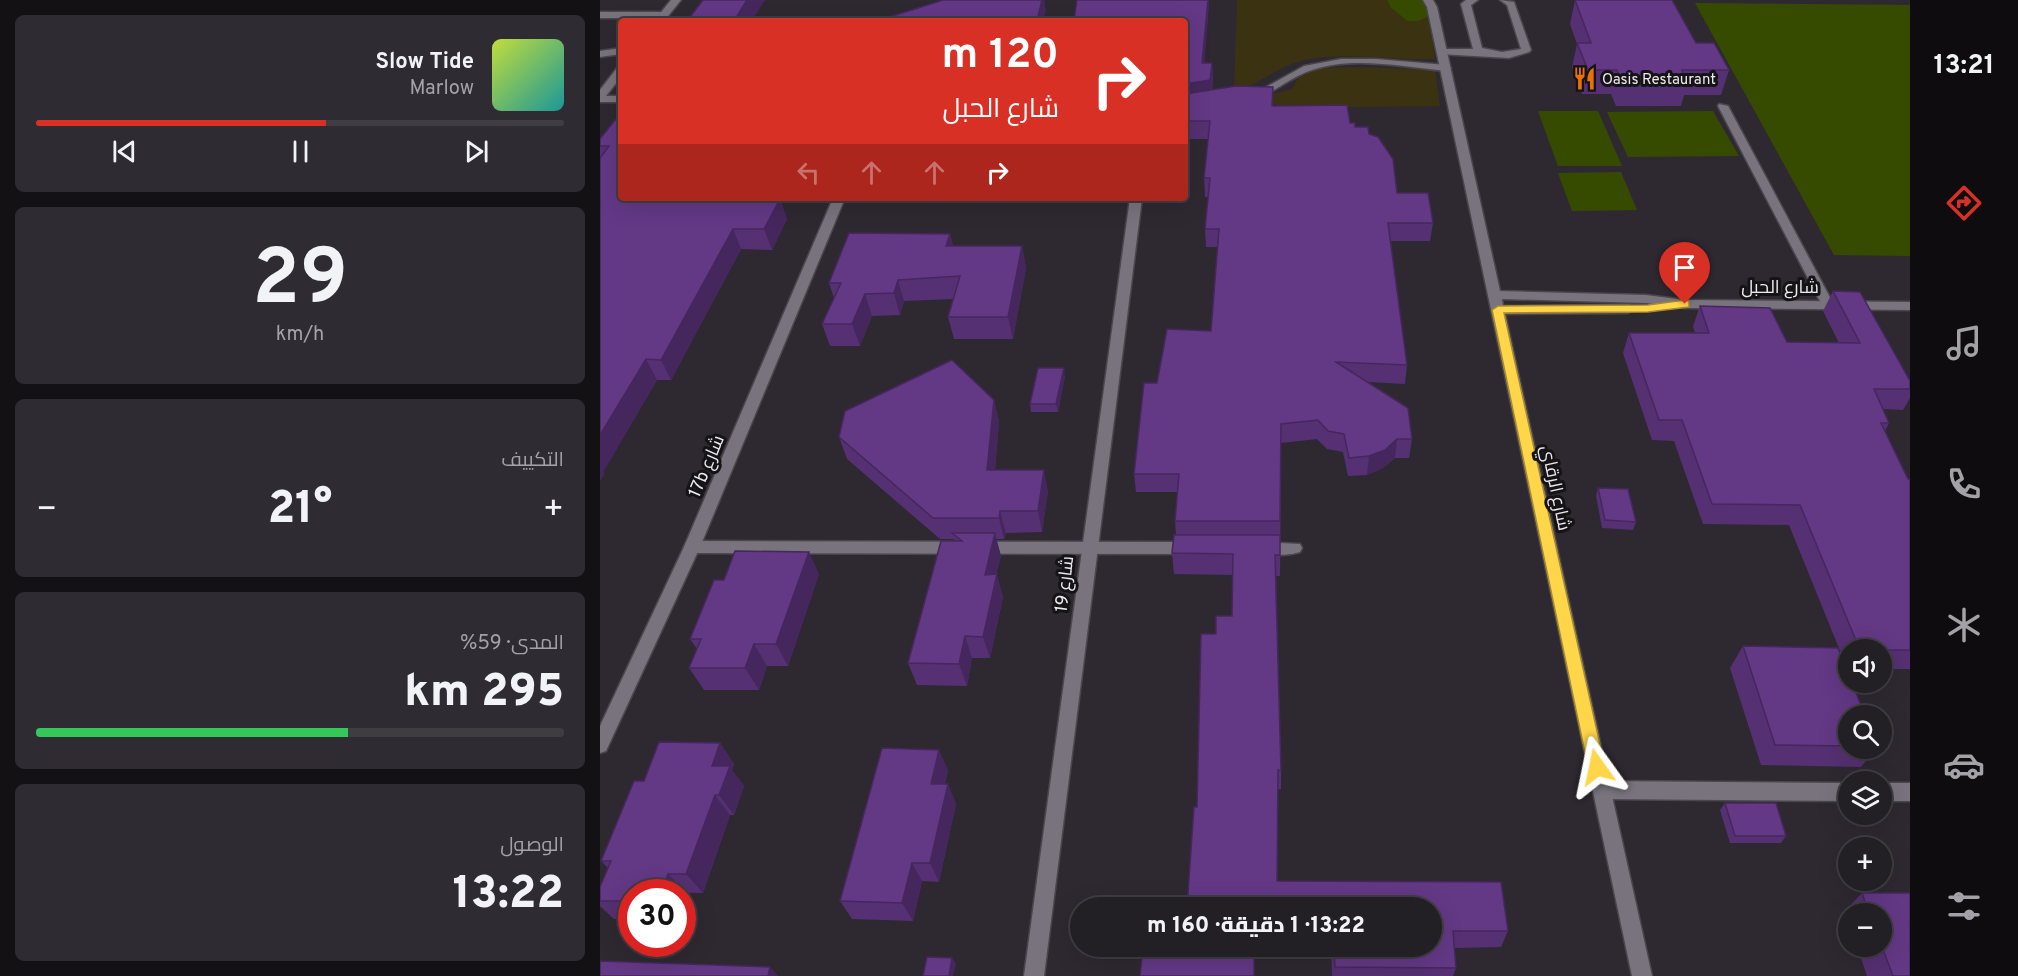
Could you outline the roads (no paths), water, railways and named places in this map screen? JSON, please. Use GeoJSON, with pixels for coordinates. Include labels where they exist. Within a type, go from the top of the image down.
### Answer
{"type":"FeatureCollection","features":[{"type":"Feature","properties":{"kind":"street"},"geometry":{"type":"LineString","coordinates":[[600,15],[662,18],[676,0]]}},
{"type":"Feature","properties":{"kind":"street"},"geometry":{"type":"LineString","coordinates":[[1473,0],[1466,4],[1480,52]]}},
{"type":"Feature","properties":{"kind":"street"},"geometry":{"type":"LineString","coordinates":[[1442,52],[1517,54],[1526,50],[1511,4],[1505,0]]}},
{"type":"Feature","properties":{"kind":"street","name":"شارع الرقاي"},"geometry":{"type":"LineString","coordinates":[[1432,2],[1642,976]]}},
{"type":"Feature","properties":{"kind":"street"},"geometry":{"type":"LineString","coordinates":[[600,54],[618,51]]}},
{"type":"Feature","properties":{"kind":"street"},"geometry":{"type":"LineString","coordinates":[[1247,98],[1269,90],[1298,72],[1322,65],[1349,62],[1446,68]]}},
{"type":"Feature","properties":{"kind":"street"},"geometry":{"type":"LineString","coordinates":[[600,98],[618,74]]}},
{"type":"Feature","properties":{"kind":"street"},"geometry":{"type":"LineString","coordinates":[[600,98],[618,99]]}},
{"type":"Feature","properties":{"kind":"street"},"geometry":{"type":"LineString","coordinates":[[1723,106],[1828,305]]}},
{"type":"Feature","properties":{"kind":"street","name":"17b شارع"},"geometry":{"type":"LineString","coordinates":[[600,745],[692,547],[838,201]]}},
{"type":"Feature","properties":{"kind":"street","name":"شارع 19"},"geometry":{"type":"LineString","coordinates":[[1034,976],[1088,548],[1136,201]]}},
{"type":"Feature","properties":{"kind":"street","name":"شارع الحبل"},"geometry":{"type":"LineString","coordinates":[[1496,302],[1639,309],[1685,304],[1910,306]]}},
{"type":"Feature","properties":{"kind":"street"},"geometry":{"type":"LineString","coordinates":[[692,547],[1203,548]]}},
{"type":"Feature","properties":{"kind":"street"},"geometry":{"type":"LineString","coordinates":[[1248,548],[1294,548]]}},
{"type":"Feature","properties":{"kind":"street"},"geometry":{"type":"LineString","coordinates":[[1602,790],[1838,792]]}},
{"type":"Feature","properties":{"kind":"street"},"geometry":{"type":"LineString","coordinates":[[1892,792],[1910,792]]}},
{"type":"Feature","properties":{"kind":"place","name":"Oasis Restaurant"},"geometry":{"type":"Point","coordinates":[1584,79]}}]}
